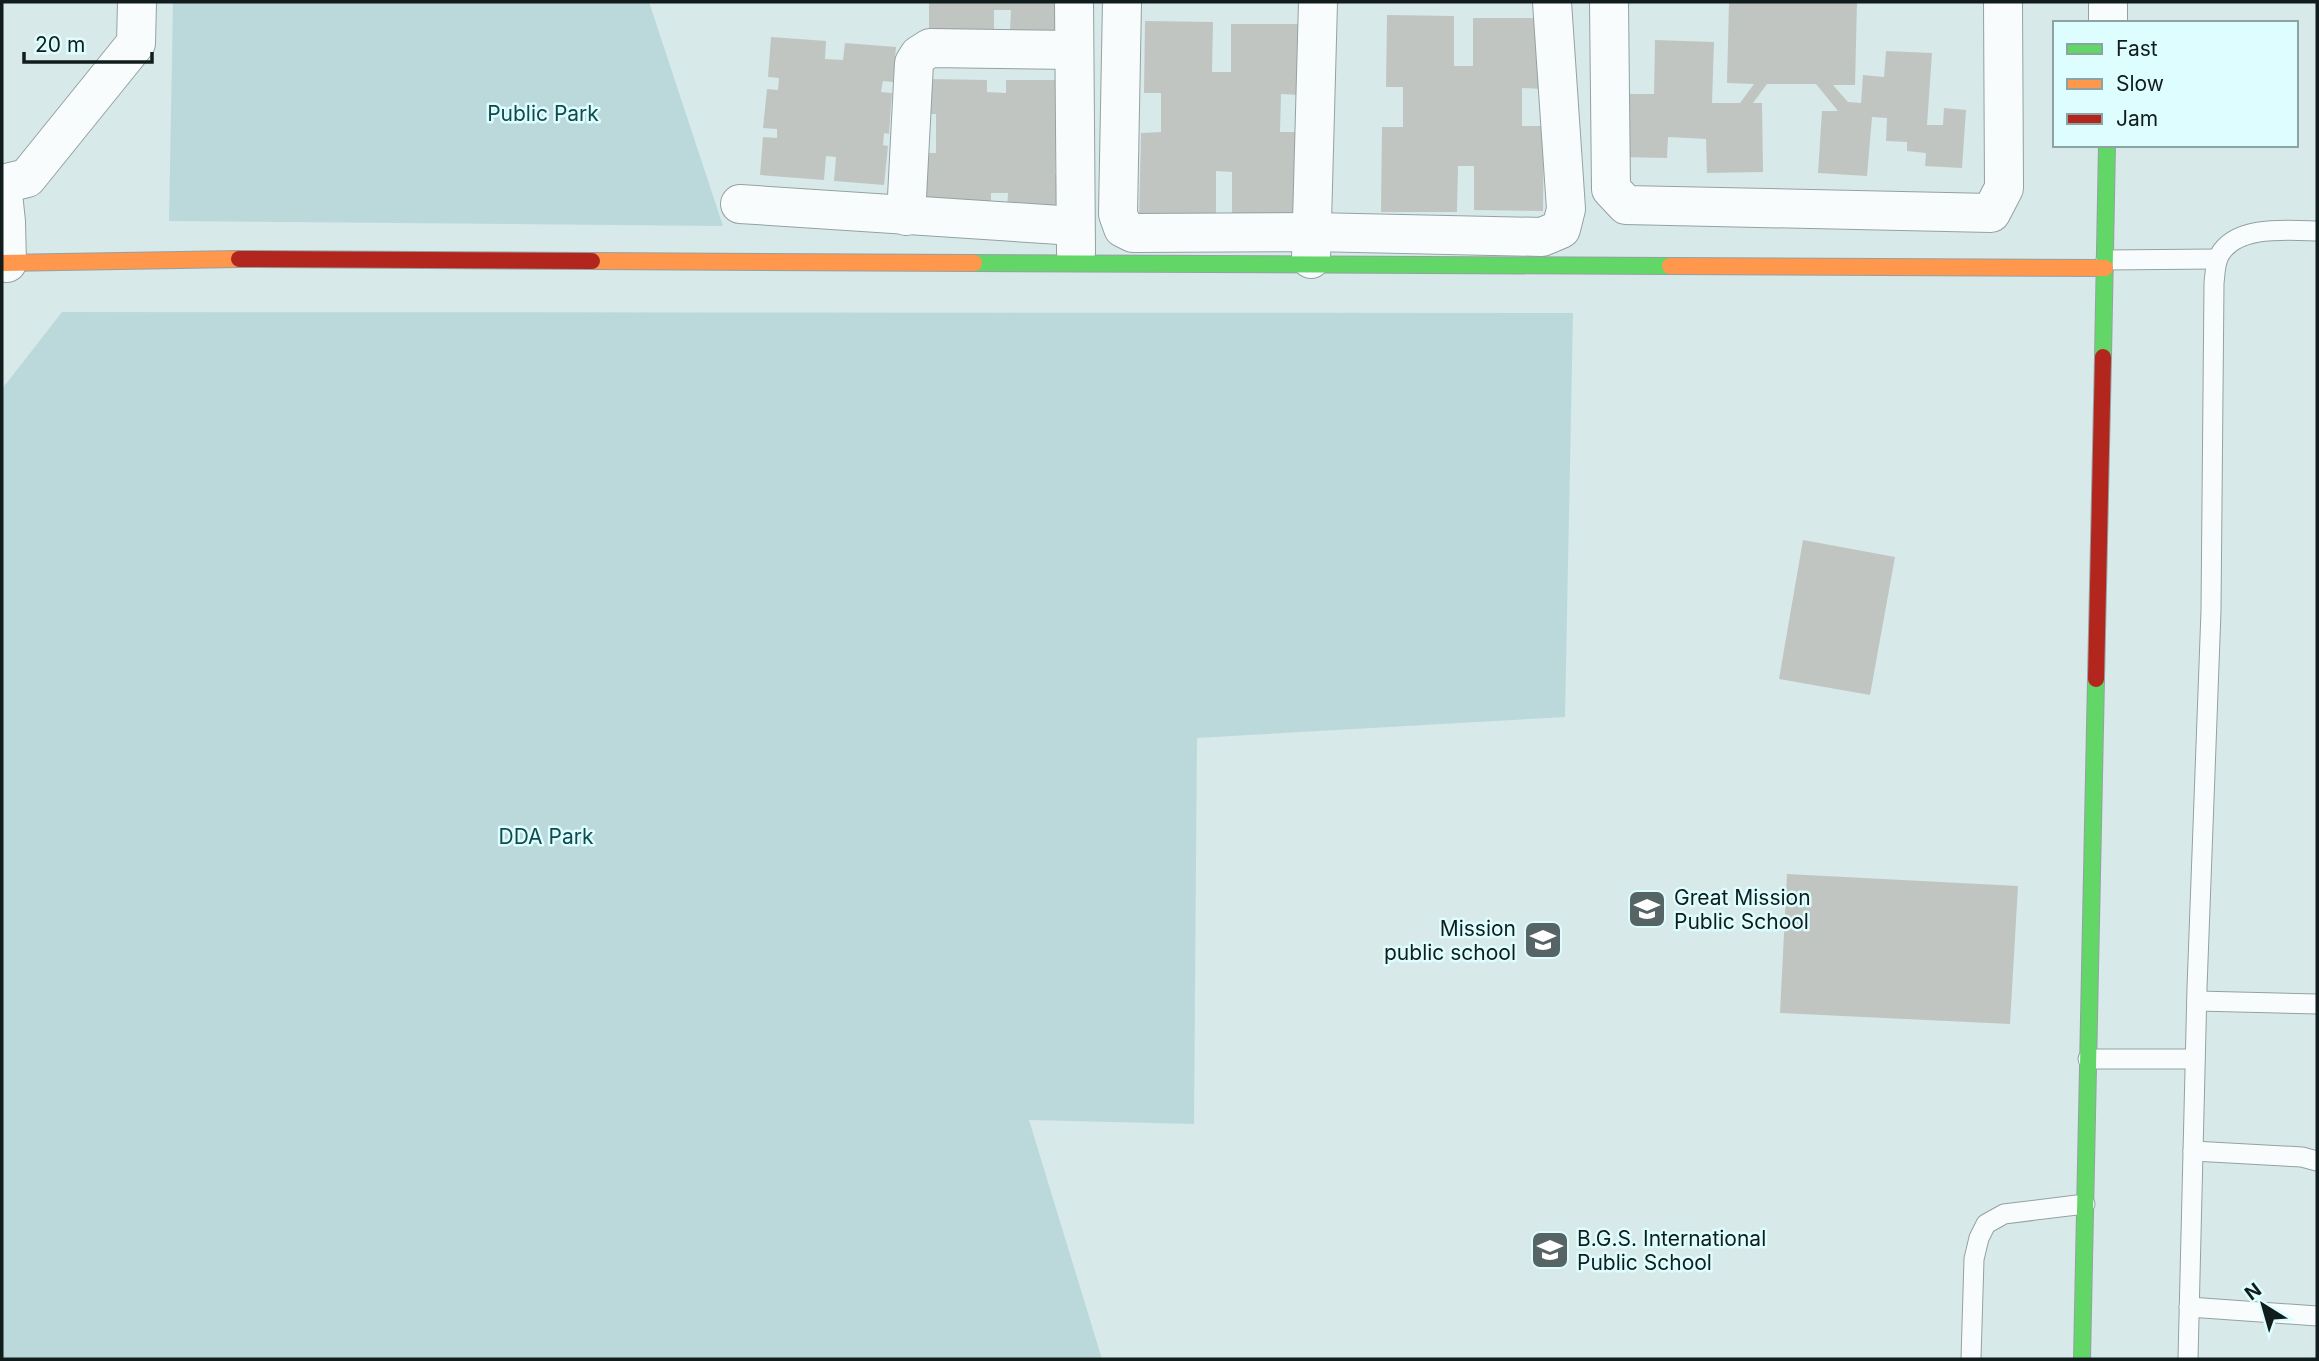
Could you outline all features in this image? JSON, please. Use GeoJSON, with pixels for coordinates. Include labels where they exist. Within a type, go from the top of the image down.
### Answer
{"type":"FeatureCollection","features":[{"type":"Feature","properties":{"kind":"street"},"geometry":{"type":"LineString","coordinates":[[137,2],[136,43],[27,178],[2,184],[6,222],[4,263],[187,260],[1076,265],[1542,237],[1561,229],[1566,209],[1552,2]]}},
{"type":"Feature","properties":{"kind":"street"},"geometry":{"type":"LineString","coordinates":[[1073,2],[1076,265]]}},
{"type":"Feature","properties":{"kind":"street"},"geometry":{"type":"LineString","coordinates":[[1122,2],[1118,215],[1123,228],[1133,233],[1311,249],[2106,264]]}},
{"type":"Feature","properties":{"kind":"street"},"geometry":{"type":"LineString","coordinates":[[1311,249],[1318,2]]}},
{"type":"Feature","properties":{"kind":"street"},"geometry":{"type":"LineString","coordinates":[[1609,2],[1611,189],[1626,205],[1991,213],[2004,188],[2003,2]]}},
{"type":"Feature","properties":{"kind":"street"},"geometry":{"type":"LineString","coordinates":[[2108,2],[2108,21]]}},
{"type":"Feature","properties":{"kind":"street"},"geometry":{"type":"LineString","coordinates":[[906,216],[914,63],[919,55],[930,48],[1074,50]]}},
{"type":"Feature","properties":{"kind":"street"},"geometry":{"type":"LineString","coordinates":[[2082,1359],[2107,147]]}},
{"type":"Feature","properties":{"kind":"street"},"geometry":{"type":"LineString","coordinates":[[740,204],[1075,226]]}},
{"type":"Feature","properties":{"kind":"lane"},"geometry":{"type":"LineString","coordinates":[[2188,1359],[2195,1059],[2211,611],[2214,284],[2217,259],[2227,244],[2246,234],[2317,231]]}},
{"type":"Feature","properties":{"kind":"lane"},"geometry":{"type":"LineString","coordinates":[[2106,264],[2217,259]]}},
{"type":"Feature","properties":{"kind":"lane"},"geometry":{"type":"LineString","coordinates":[[2197,1001],[2317,1004]]}},
{"type":"Feature","properties":{"kind":"lane"},"geometry":{"type":"LineString","coordinates":[[2088,1059],[2195,1059]]}},
{"type":"Feature","properties":{"kind":"lane"},"geometry":{"type":"LineString","coordinates":[[2193,1151],[2302,1157],[2317,1161]]}},
{"type":"Feature","properties":{"kind":"lane"},"geometry":{"type":"LineString","coordinates":[[1971,1359],[1974,1259],[1986,1224],[2004,1214],[2085,1204]]}},
{"type":"Feature","properties":{"kind":"lane"},"geometry":{"type":"LineString","coordinates":[[2189,1307],[2317,1316]]}},
{"type":"Feature","properties":{"kind":"green space","name":"Public Park"},"geometry":{"type":"Polygon","coordinates":[[[173,2],[649,2],[723,226],[169,221],[173,2]]]}},
{"type":"Feature","properties":{"kind":"green space","name":"DDA Park"},"geometry":{"type":"Polygon","coordinates":[[[62,312],[1573,313],[1565,717],[1197,738],[1194,1124],[1029,1120],[1102,1359],[2,1359],[2,389],[62,312]]]}},
{"type":"Feature","properties":{"kind":"building"},"geometry":{"type":"Polygon","coordinates":[[[929,2],[1064,2],[1063,31],[1010,31],[1011,10],[994,10],[994,30],[929,30],[929,2]]]}},
{"type":"Feature","properties":{"kind":"building"},"geometry":{"type":"Polygon","coordinates":[[[1729,2],[1857,2],[1855,85],[1833,85],[1848,102],[1861,103],[1863,75],[1884,77],[1886,51],[1932,53],[1927,125],[1943,125],[1944,108],[1966,110],[1962,168],[1925,166],[1926,153],[1907,151],[1907,142],[1886,141],[1887,118],[1872,117],[1867,176],[1818,173],[1822,111],[1838,111],[1816,84],[1767,84],[1753,103],[1762,103],[1763,172],[1707,173],[1706,139],[1668,137],[1667,158],[1619,157],[1620,94],[1654,94],[1655,40],[1714,42],[1712,103],[1740,103],[1754,84],[1727,83],[1729,2]]]}},
{"type":"Feature","properties":{"kind":"building"},"geometry":{"type":"Polygon","coordinates":[[[1387,15],[1454,16],[1454,66],[1473,66],[1473,18],[1542,18],[1541,89],[1522,88],[1522,126],[1544,126],[1543,211],[1474,210],[1474,166],[1458,166],[1457,212],[1381,212],[1382,127],[1403,127],[1403,87],[1386,87],[1387,15]]]}},
{"type":"Feature","properties":{"kind":"building"},"geometry":{"type":"Polygon","coordinates":[[[1145,21],[1213,22],[1212,72],[1231,72],[1231,24],[1300,24],[1299,95],[1281,94],[1280,132],[1302,132],[1301,217],[1232,216],[1232,172],[1216,171],[1216,219],[1139,218],[1141,133],[1161,132],[1161,93],[1144,93],[1145,21]]]}},
{"type":"Feature","properties":{"kind":"building"},"geometry":{"type":"Polygon","coordinates":[[[771,37],[826,41],[825,59],[843,60],[845,43],[896,47],[893,82],[883,81],[881,92],[892,93],[889,134],[884,133],[883,145],[888,146],[884,185],[834,181],[836,157],[826,156],[824,180],[760,175],[763,137],[777,138],[777,129],[763,128],[767,89],[778,90],[779,78],[768,77],[771,37]]]}},
{"type":"Feature","properties":{"kind":"building"},"geometry":{"type":"Polygon","coordinates":[[[928,79],[987,80],[987,92],[1006,93],[1006,80],[1062,80],[1062,115],[1056,115],[1055,174],[1061,175],[1060,214],[1007,213],[1008,193],[991,193],[991,213],[926,213],[927,153],[936,153],[936,114],[928,114],[928,79]]]}},
{"type":"Feature","properties":{"kind":"building"},"geometry":{"type":"Polygon","coordinates":[[[1803,540],[1895,557],[1870,695],[1779,679],[1803,540]]]}},
{"type":"Feature","properties":{"kind":"building"},"geometry":{"type":"Polygon","coordinates":[[[1787,874],[2018,886],[2010,1024],[1780,1013],[1787,874]]]}},
{"type":"Feature","properties":{"kind":"traffic: fast"},"geometry":{"type":"LineString","coordinates":[[2103,357],[2107,147]]}},
{"type":"Feature","properties":{"kind":"traffic: fast"},"geometry":{"type":"LineString","coordinates":[[974,263],[1670,266]]}},
{"type":"Feature","properties":{"kind":"traffic: fast"},"geometry":{"type":"LineString","coordinates":[[2082,1359],[2096,679]]}},
{"type":"Feature","properties":{"kind":"traffic: slow"},"geometry":{"type":"LineString","coordinates":[[2,263],[239,259]]}},
{"type":"Feature","properties":{"kind":"traffic: slow"},"geometry":{"type":"LineString","coordinates":[[592,261],[974,263]]}},
{"type":"Feature","properties":{"kind":"traffic: slow"},"geometry":{"type":"LineString","coordinates":[[1670,266],[2105,268]]}},
{"type":"Feature","properties":{"kind":"traffic: jam"},"geometry":{"type":"LineString","coordinates":[[239,259],[592,261]]}},
{"type":"Feature","properties":{"kind":"traffic: jam"},"geometry":{"type":"LineString","coordinates":[[2096,679],[2103,357]]}},
{"type":"Feature","properties":{"kind":"place","name":"Great Mission Public School"},"geometry":{"type":"Point","coordinates":[1647,909]}},
{"type":"Feature","properties":{"kind":"place","name":"Mission public school"},"geometry":{"type":"Point","coordinates":[1543,940]}},
{"type":"Feature","properties":{"kind":"place","name":"B.G.S. International Public School"},"geometry":{"type":"Point","coordinates":[1550,1250]}}]}
